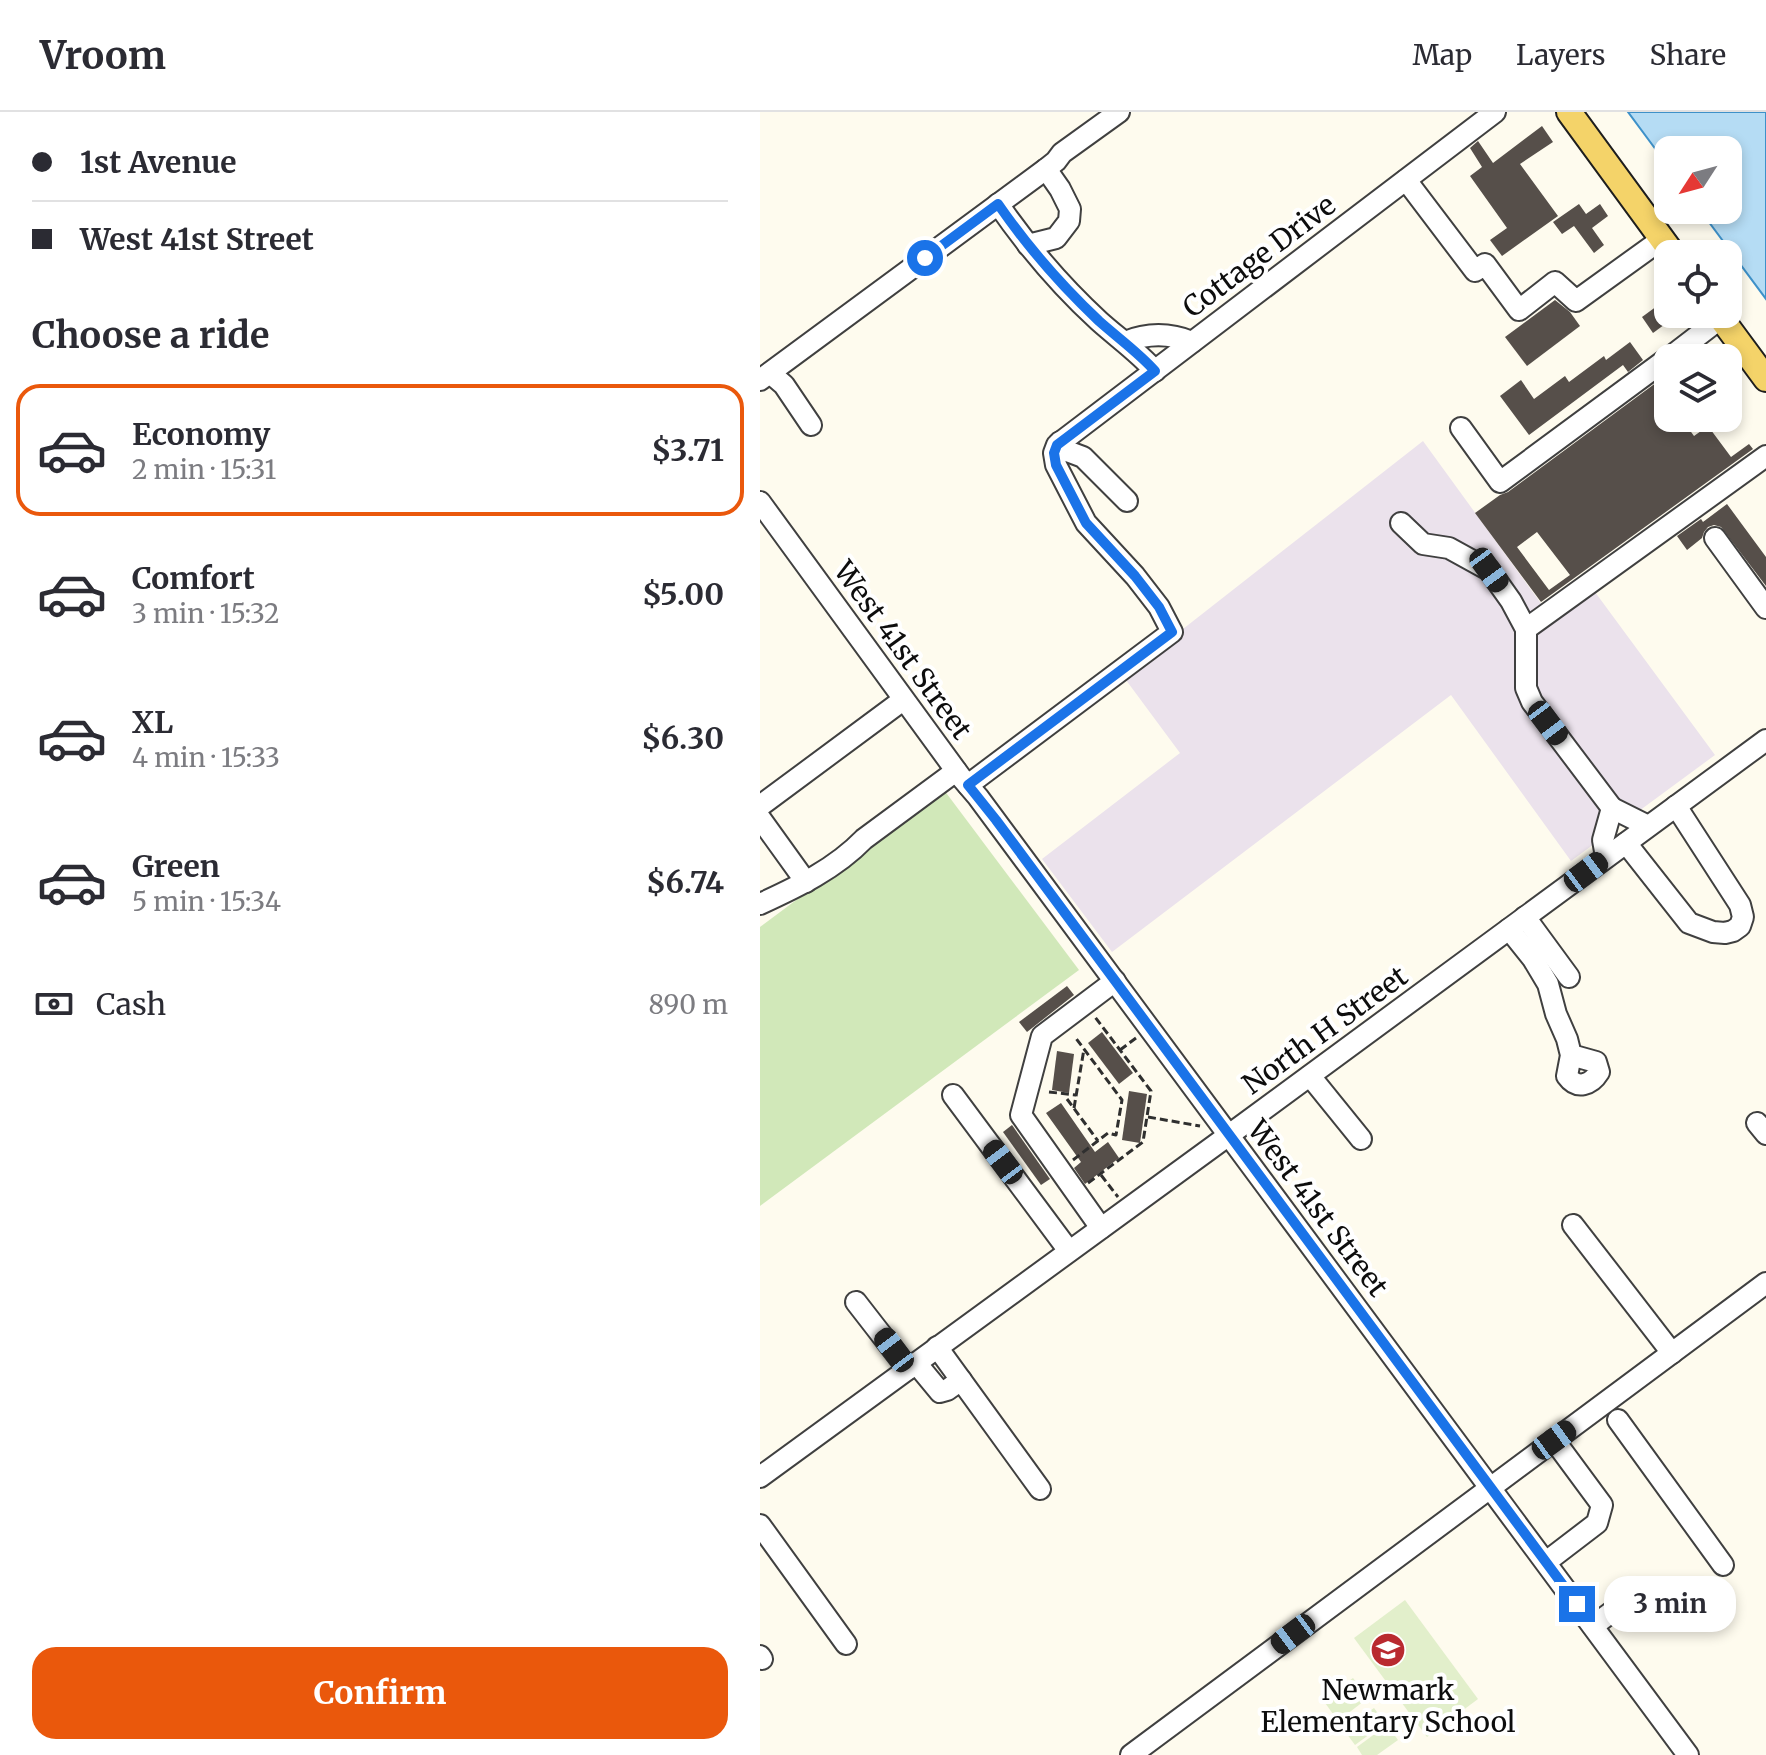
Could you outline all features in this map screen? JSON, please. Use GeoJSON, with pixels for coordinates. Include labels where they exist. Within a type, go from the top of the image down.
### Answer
{"type":"FeatureCollection","features":[{"type":"Feature","properties":{"kind":"main road"},"geometry":{"type":"LineString","coordinates":[[1569,112],[1664,240]]}},
{"type":"Feature","properties":{"kind":"main road"},"geometry":{"type":"LineString","coordinates":[[1728,328],[1766,379]]}},
{"type":"Feature","properties":{"kind":"street","name":"Cottage Drive"},"geometry":{"type":"LineString","coordinates":[[1058,444],[1495,112]]}},
{"type":"Feature","properties":{"kind":"street"},"geometry":{"type":"LineString","coordinates":[[811,425],[784,385],[765,376],[1046,169],[1107,115]]}},
{"type":"Feature","properties":{"kind":"street"},"geometry":{"type":"LineString","coordinates":[[1028,245],[1056,238],[1069,221],[1070,209],[1046,169]]}},
{"type":"Feature","properties":{"kind":"street"},"geometry":{"type":"LineString","coordinates":[[1406,180],[1475,271],[1485,264],[1519,310],[1555,282],[1576,301],[1654,254]]}},
{"type":"Feature","properties":{"kind":"street"},"geometry":{"type":"LineString","coordinates":[[998,204],[1028,245],[1099,321],[1143,357],[1155,371]]}},
{"type":"Feature","properties":{"kind":"street"},"geometry":{"type":"LineString","coordinates":[[1685,344],[1704,328]]}},
{"type":"Feature","properties":{"kind":"street"},"geometry":{"type":"LineString","coordinates":[[1125,342],[1140,336],[1157,335],[1180,337],[1192,342]]}},
{"type":"Feature","properties":{"kind":"street"},"geometry":{"type":"LineString","coordinates":[[1461,428],[1500,482],[1654,368]]}},
{"type":"Feature","properties":{"kind":"street"},"geometry":{"type":"LineString","coordinates":[[760,904],[806,882],[853,851],[864,839],[962,778],[1172,632],[1159,607],[1135,576],[1086,523],[1056,465],[1054,453],[1058,444],[1083,457],[1127,501]]}},
{"type":"Feature","properties":{"kind":"street"},"geometry":{"type":"LineString","coordinates":[[1526,629],[1766,456]]}},
{"type":"Feature","properties":{"kind":"street","name":"West 41st Street"},"geometry":{"type":"LineString","coordinates":[[760,502],[903,700],[1688,1755]]}},
{"type":"Feature","properties":{"kind":"street"},"geometry":{"type":"LineString","coordinates":[[1401,523],[1423,544],[1449,548],[1489,570],[1526,629],[1526,688],[1532,702],[1612,808],[1648,826]]}},
{"type":"Feature","properties":{"kind":"street"},"geometry":{"type":"LineString","coordinates":[[1715,538],[1766,608]]}},
{"type":"Feature","properties":{"kind":"street"},"geometry":{"type":"LineString","coordinates":[[760,806],[903,700]]}},
{"type":"Feature","properties":{"kind":"street","name":"North H Street"},"geometry":{"type":"LineString","coordinates":[[760,1477],[1766,740]]}},
{"type":"Feature","properties":{"kind":"street"},"geometry":{"type":"LineString","coordinates":[[1626,843],[1689,923],[1713,932],[1733,931],[1740,926],[1743,917],[1740,905],[1676,806]]}},
{"type":"Feature","properties":{"kind":"street"},"geometry":{"type":"LineString","coordinates":[[1606,857],[1603,840],[1612,808]]}},
{"type":"Feature","properties":{"kind":"street"},"geometry":{"type":"LineString","coordinates":[[760,818],[806,882]]}},
{"type":"Feature","properties":{"kind":"street"},"geometry":{"type":"LineString","coordinates":[[1517,923],[1569,977]]}},
{"type":"Feature","properties":{"kind":"street"},"geometry":{"type":"LineString","coordinates":[[1517,923],[1548,984],[1571,1055]]}},
{"type":"Feature","properties":{"kind":"street"},"geometry":{"type":"LineString","coordinates":[[1101,1228],[1021,1115],[1042,1036],[1115,981]]}},
{"type":"Feature","properties":{"kind":"street"},"geometry":{"type":"LineString","coordinates":[[1310,1076],[1361,1139]]}},
{"type":"Feature","properties":{"kind":"street"},"geometry":{"type":"LineString","coordinates":[[953,1095],[1069,1251]]}},
{"type":"Feature","properties":{"kind":"street"},"geometry":{"type":"LineString","coordinates":[[1573,1225],[1672,1353]]}},
{"type":"Feature","properties":{"kind":"street"},"geometry":{"type":"LineString","coordinates":[[1131,1755],[1157,1747],[1490,1487],[1766,1283]]}},
{"type":"Feature","properties":{"kind":"street"},"geometry":{"type":"LineString","coordinates":[[856,1302],[912,1366],[940,1392],[961,1380]]}},
{"type":"Feature","properties":{"kind":"street"},"geometry":{"type":"LineString","coordinates":[[937,1347],[1040,1489]]}},
{"type":"Feature","properties":{"kind":"street"},"geometry":{"type":"LineString","coordinates":[[1603,1404],[1622,1414],[1618,1420],[1723,1565]]}},
{"type":"Feature","properties":{"kind":"street"},"geometry":{"type":"LineString","coordinates":[[1546,1562],[1597,1523],[1602,1505],[1554,1440]]}},
{"type":"Feature","properties":{"kind":"street"},"geometry":{"type":"LineString","coordinates":[[760,1525],[846,1644]]}},
{"type":"Feature","properties":{"kind":"street"},"geometry":{"type":"LineString","coordinates":[[1593,1626],[1633,1596]]}},
{"type":"Feature","properties":{"kind":"path"},"geometry":{"type":"LineString","coordinates":[[1076,1192],[1143,1142],[1151,1091],[1085,1004]]}},
{"type":"Feature","properties":{"kind":"path"},"geometry":{"type":"LineString","coordinates":[[1120,1050],[1140,1035]]}},
{"type":"Feature","properties":{"kind":"path"},"geometry":{"type":"LineString","coordinates":[[1060,1169],[1108,1133],[1116,1135],[1122,1100],[1075,1037]]}},
{"type":"Feature","properties":{"kind":"path"},"geometry":{"type":"LineString","coordinates":[[1074,1108],[1084,1049]]}},
{"type":"Feature","properties":{"kind":"path"},"geometry":{"type":"LineString","coordinates":[[1049,1092],[1076,1095]]}},
{"type":"Feature","properties":{"kind":"path"},"geometry":{"type":"LineString","coordinates":[[1067,1099],[1098,1141]]}},
{"type":"Feature","properties":{"kind":"path"},"geometry":{"type":"LineString","coordinates":[[1147,1117],[1204,1127]]}},
{"type":"Feature","properties":{"kind":"path"},"geometry":{"type":"LineString","coordinates":[[1101,1174],[1118,1197]]}},
{"type":"Feature","properties":{"kind":"shaded area"},"geometry":{"type":"Polygon","coordinates":[[[1423,441],[1553,620],[1595,592],[1715,755],[1571,861],[1451,695],[1112,952],[1042,859],[1180,753],[1123,676],[1423,441]]]}},
{"type":"Feature","properties":{"kind":"green space"},"geometry":{"type":"Polygon","coordinates":[[[944,790],[1079,970],[760,1206],[760,927],[944,790]]]}},
{"type":"Feature","properties":{"kind":"green space"},"geometry":{"type":"Polygon","coordinates":[[[1405,1600],[1478,1699],[1427,1737],[1354,1638],[1405,1600]]]}},
{"type":"Feature","properties":{"kind":"green space"},"geometry":{"type":"Polygon","coordinates":[[[1353,1678],[1368,1698],[1338,1721],[1323,1700],[1353,1678]]]}},
{"type":"Feature","properties":{"kind":"green space"},"geometry":{"type":"Polygon","coordinates":[[[1374,1708],[1385,1723],[1355,1745],[1344,1730],[1374,1708]]]}},
{"type":"Feature","properties":{"kind":"green space"},"geometry":{"type":"Polygon","coordinates":[[[1387,1725],[1398,1740],[1377,1755],[1362,1755],[1357,1747],[1387,1725]]]}},
{"type":"Feature","properties":{"kind":"water"},"geometry":{"type":"Polygon","coordinates":[[[1628,112],[1766,112],[1766,299],[1742,267],[1742,240],[1722,240],[1710,224],[1742,224],[1742,136],[1654,136],[1654,147],[1628,112]]]}},
{"type":"Feature","properties":{"kind":"building"},"geometry":{"type":"Polygon","coordinates":[[[1542,126],[1553,142],[1520,164],[1558,216],[1502,256],[1490,240],[1507,228],[1470,176],[1482,167],[1470,148],[1478,141],[1493,163],[1542,126]]]}},
{"type":"Feature","properties":{"kind":"building"},"geometry":{"type":"Polygon","coordinates":[[[1579,204],[1586,214],[1600,204],[1608,216],[1592,228],[1604,245],[1594,253],[1574,226],[1562,234],[1553,222],[1579,204]]]}},
{"type":"Feature","properties":{"kind":"building"},"geometry":{"type":"Polygon","coordinates":[[[1555,300],[1570,312],[1580,326],[1527,366],[1505,337],[1555,300]]]}},
{"type":"Feature","properties":{"kind":"building"},"geometry":{"type":"Polygon","coordinates":[[[1654,308],[1654,328],[1660,328],[1653,333],[1642,317],[1654,308]]]}},
{"type":"Feature","properties":{"kind":"building"},"geometry":{"type":"Polygon","coordinates":[[[1630,342],[1643,360],[1628,372],[1623,365],[1529,435],[1500,396],[1521,380],[1534,399],[1565,376],[1569,382],[1604,356],[1606,360],[1630,342]]]}},
{"type":"Feature","properties":{"kind":"building"},"geometry":{"type":"Polygon","coordinates":[[[1654,384],[1654,432],[1691,432],[1694,436],[1700,432],[1712,432],[1731,457],[1749,444],[1753,449],[1541,602],[1475,513],[1654,384]],[[1537,532],[1517,547],[1549,590],[1570,575],[1537,532]]]}},
{"type":"Feature","properties":{"kind":"building"},"geometry":{"type":"Polygon","coordinates":[[[1727,504],[1766,557],[1766,586],[1721,527],[1708,527],[1702,538],[1687,550],[1677,536],[1727,504]]]}},
{"type":"Feature","properties":{"kind":"building"},"geometry":{"type":"Polygon","coordinates":[[[1067,986],[1074,995],[1027,1032],[1019,1022],[1067,986]]]}},
{"type":"Feature","properties":{"kind":"building"},"geometry":{"type":"Polygon","coordinates":[[[1102,1032],[1133,1073],[1119,1084],[1088,1043],[1102,1032]]]}},
{"type":"Feature","properties":{"kind":"building"},"geometry":{"type":"Polygon","coordinates":[[[1057,1051],[1074,1054],[1069,1093],[1052,1090],[1057,1051]]]}},
{"type":"Feature","properties":{"kind":"building"},"geometry":{"type":"Polygon","coordinates":[[[1129,1091],[1147,1094],[1140,1143],[1122,1140],[1129,1091]]]}},
{"type":"Feature","properties":{"kind":"building"},"geometry":{"type":"Polygon","coordinates":[[[1061,1103],[1095,1152],[1108,1142],[1119,1158],[1085,1184],[1074,1168],[1081,1162],[1046,1113],[1061,1103]]]}},
{"type":"Feature","properties":{"kind":"building"},"geometry":{"type":"Polygon","coordinates":[[[1012,1125],[1050,1179],[1041,1185],[1003,1132],[1012,1125]]]}},
{"type":"Feature","properties":{"kind":"place","name":"Newmark Elementary School"},"geometry":{"type":"Point","coordinates":[1388,1650]}},
{"type":"Feature","properties":{"kind":"route"},"geometry":{"type":"LineString","coordinates":[[925,258],[998,204],[1054,274],[1099,321],[1143,357],[1155,371],[1057,445],[1054,453],[1056,465],[1086,523],[1135,576],[1159,607],[1172,632],[968,785],[1577,1604]]}}]}
